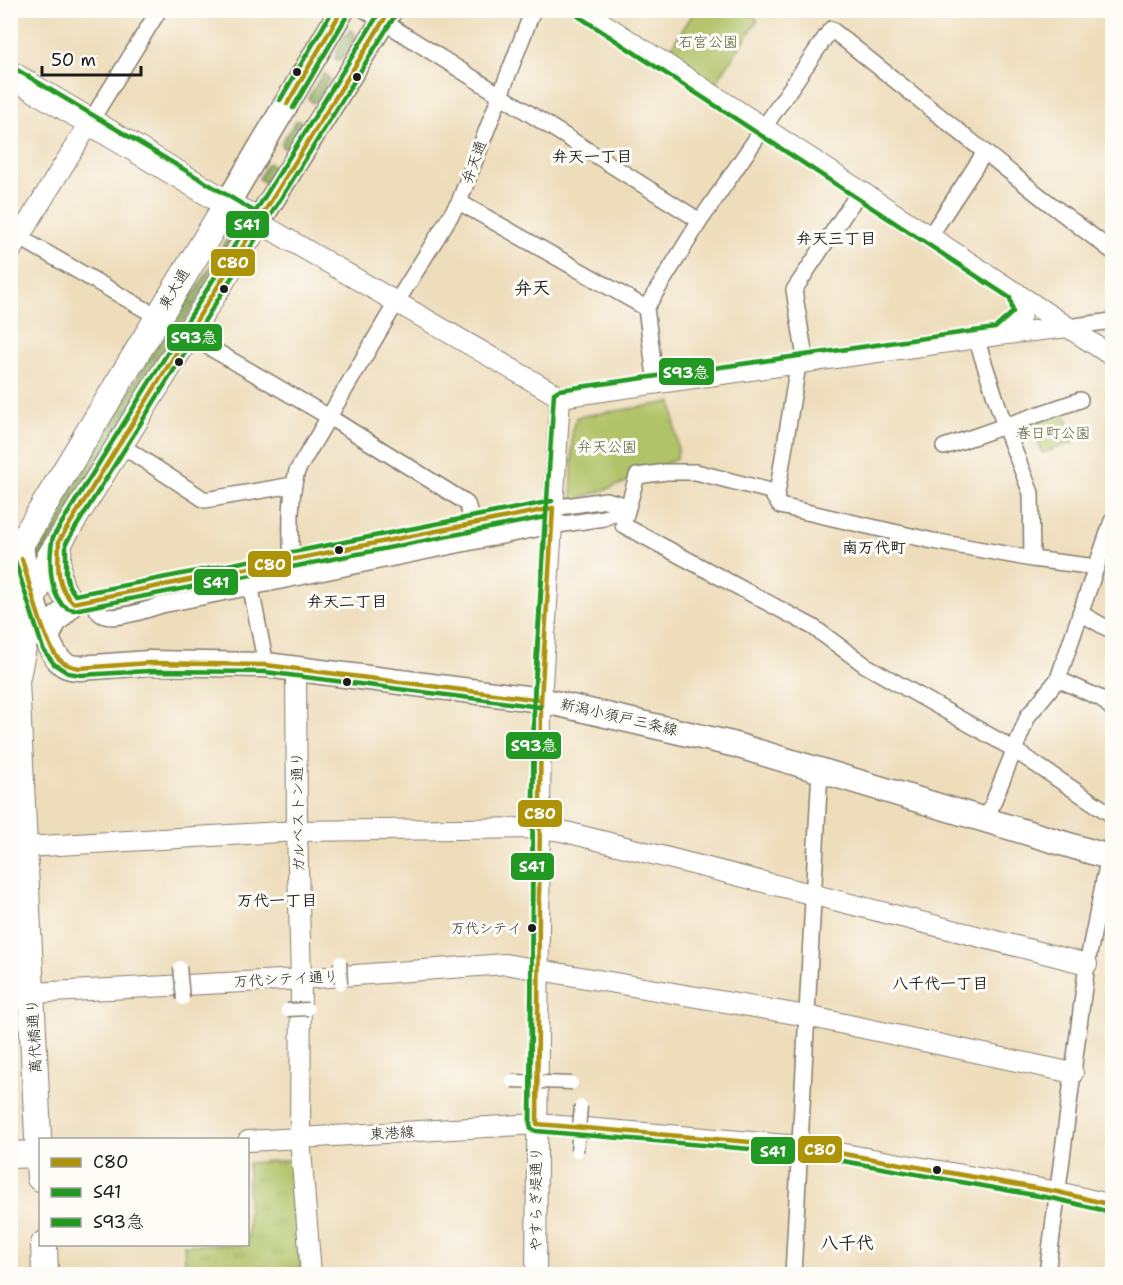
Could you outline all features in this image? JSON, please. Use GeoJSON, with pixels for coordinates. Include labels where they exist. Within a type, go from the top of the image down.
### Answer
{"type":"FeatureCollection","features":[{"type":"Feature","properties":{"kind":"highway"},"geometry":{"type":"LineString","coordinates":[[10,74],[258,222],[59,541],[43,571],[22,596]]}},
{"type":"Feature","properties":{"kind":"highway","name":"東大通"},"geometry":{"type":"LineString","coordinates":[[10,570],[16,548],[226,204]]}},
{"type":"Feature","properties":{"kind":"highway"},"geometry":{"type":"LineString","coordinates":[[59,541],[58,580],[63,594],[73,603]]}},
{"type":"Feature","properties":{"kind":"highway","name":"萬代橋通り"},"geometry":{"type":"LineString","coordinates":[[22,596],[27,635],[17,677],[15,718],[25,847],[21,994],[39,1153]]}},
{"type":"Feature","properties":{"kind":"highway"},"geometry":{"type":"LineString","coordinates":[[10,1155],[39,1162]]}},
{"type":"Feature","properties":{"kind":"highway"},"geometry":{"type":"LineString","coordinates":[[44,1246],[45,1275]]}},
{"type":"Feature","properties":{"kind":"main road","name":"東大通"},"geometry":{"type":"LineString","coordinates":[[226,204],[342,10]]}},
{"type":"Feature","properties":{"kind":"main road"},"geometry":{"type":"LineString","coordinates":[[258,222],[379,14]]}},
{"type":"Feature","properties":{"kind":"main road"},"geometry":{"type":"LineString","coordinates":[[16,548],[23,565],[22,596]]}},
{"type":"Feature","properties":{"kind":"main road"},"geometry":{"type":"LineString","coordinates":[[27,635],[54,622],[73,603]]}},
{"type":"Feature","properties":{"kind":"main road","name":"新潟小須戸三条線"},"geometry":{"type":"LineString","coordinates":[[27,635],[67,666],[73,668],[148,663],[266,664],[541,700],[732,744],[986,820],[1111,852]]}},
{"type":"Feature","properties":{"kind":"street"},"geometry":{"type":"LineString","coordinates":[[158,317],[14,240],[159,10]]}},
{"type":"Feature","properties":{"kind":"street","name":"弁天通"},"geometry":{"type":"LineString","coordinates":[[293,485],[297,471],[396,303],[459,202],[533,10]]}},
{"type":"Feature","properties":{"kind":"street"},"geometry":{"type":"LineString","coordinates":[[582,10],[1113,356]]}},
{"type":"Feature","properties":{"kind":"street"},"geometry":{"type":"LineString","coordinates":[[379,14],[499,95],[700,221]]}},
{"type":"Feature","properties":{"kind":"street"},"geometry":{"type":"LineString","coordinates":[[656,384],[646,308],[700,221],[831,28],[1113,251]]}},
{"type":"Feature","properties":{"kind":"street"},"geometry":{"type":"LineString","coordinates":[[930,236],[985,152]]}},
{"type":"Feature","properties":{"kind":"street"},"geometry":{"type":"LineString","coordinates":[[776,500],[802,364],[794,290],[860,191]]}},
{"type":"Feature","properties":{"kind":"street"},"geometry":{"type":"LineString","coordinates":[[459,202],[646,308]]}},
{"type":"Feature","properties":{"kind":"street"},"geometry":{"type":"LineString","coordinates":[[258,222],[560,397],[976,338],[1113,321]]}},
{"type":"Feature","properties":{"kind":"street"},"geometry":{"type":"LineString","coordinates":[[998,335],[1021,315],[1017,293]]}},
{"type":"Feature","properties":{"kind":"street"},"geometry":{"type":"LineString","coordinates":[[188,335],[329,417],[462,500],[467,504],[473,524]]}},
{"type":"Feature","properties":{"kind":"street"},"geometry":{"type":"LineString","coordinates":[[976,338],[1005,427],[1031,493],[1032,559]]}},
{"type":"Feature","properties":{"kind":"street","name":"やすらぎ堤通り"},"geometry":{"type":"LineString","coordinates":[[536,1275],[541,700],[560,397]]}},
{"type":"Feature","properties":{"kind":"street"},"geometry":{"type":"LineString","coordinates":[[944,447],[1080,400]]}},
{"type":"Feature","properties":{"kind":"street"},"geometry":{"type":"LineString","coordinates":[[120,444],[205,500],[293,485],[298,560],[309,575]]}},
{"type":"Feature","properties":{"kind":"street"},"geometry":{"type":"LineString","coordinates":[[1097,567],[1032,559],[933,541],[780,506],[770,491],[696,472],[666,472],[637,476],[623,525],[813,627],[866,665],[1014,750],[1113,815]]}},
{"type":"Feature","properties":{"kind":"street"},"geometry":{"type":"LineString","coordinates":[[101,598],[97,602],[98,612],[105,618],[111,618],[162,605],[309,575],[552,517],[606,500],[628,506]]}},
{"type":"Feature","properties":{"kind":"street"},"geometry":{"type":"LineString","coordinates":[[73,603],[473,524],[552,517]]}},
{"type":"Feature","properties":{"kind":"street"},"geometry":{"type":"LineString","coordinates":[[986,820],[1028,716],[1058,679],[1113,521]]}},
{"type":"Feature","properties":{"kind":"street"},"geometry":{"type":"LineString","coordinates":[[247,570],[266,664]]}},
{"type":"Feature","properties":{"kind":"street"},"geometry":{"type":"LineString","coordinates":[[1080,613],[1113,631]]}},
{"type":"Feature","properties":{"kind":"street","name":"ガルベストン通り"},"geometry":{"type":"LineString","coordinates":[[296,667],[297,831],[302,979],[300,1138],[311,1275]]}},
{"type":"Feature","properties":{"kind":"street"},"geometry":{"type":"LineString","coordinates":[[1058,679],[1102,699],[1113,709]]}},
{"type":"Feature","properties":{"kind":"street"},"geometry":{"type":"LineString","coordinates":[[793,1275],[820,770]]}},
{"type":"Feature","properties":{"kind":"street"},"geometry":{"type":"LineString","coordinates":[[25,847],[297,831],[540,828],[562,831],[812,893],[1088,964]]}},
{"type":"Feature","properties":{"kind":"street"},"geometry":{"type":"LineString","coordinates":[[1047,1275],[1088,964],[1111,852]]}},
{"type":"Feature","properties":{"kind":"street"},"geometry":{"type":"LineString","coordinates":[[340,962],[341,984]]}},
{"type":"Feature","properties":{"kind":"street","name":"万代シテイ通り"},"geometry":{"type":"LineString","coordinates":[[21,994],[302,979],[505,964],[807,1016],[1073,1073]]}},
{"type":"Feature","properties":{"kind":"street"},"geometry":{"type":"LineString","coordinates":[[180,967],[183,999]]}},
{"type":"Feature","properties":{"kind":"street"},"geometry":{"type":"LineString","coordinates":[[287,1010],[308,1009]]}},
{"type":"Feature","properties":{"kind":"street"},"geometry":{"type":"LineString","coordinates":[[512,1082],[573,1083]]}},
{"type":"Feature","properties":{"kind":"street"},"geometry":{"type":"LineString","coordinates":[[577,1151],[581,1106]]}},
{"type":"Feature","properties":{"kind":"street","name":"東港線"},"geometry":{"type":"LineString","coordinates":[[249,1141],[537,1124],[799,1146],[1058,1192],[1113,1205]]}},
{"type":"Feature","properties":{"kind":"green space","name":"石宮公園"},"geometry":{"type":"Polygon","coordinates":[[[695,11],[747,11],[758,20],[715,84],[666,55],[695,11]]]}},
{"type":"Feature","properties":{"kind":"green space"},"geometry":{"type":"Polygon","coordinates":[[[352,30],[355,37],[342,59],[339,61],[335,59],[346,35],[352,30]]]}},
{"type":"Feature","properties":{"kind":"green space"},"geometry":{"type":"Polygon","coordinates":[[[325,73],[329,79],[316,101],[312,103],[308,98],[325,73]]]}},
{"type":"Feature","properties":{"kind":"green space"},"geometry":{"type":"Polygon","coordinates":[[[296,120],[301,121],[301,126],[288,148],[282,147],[282,142],[296,120]]]}},
{"type":"Feature","properties":{"kind":"green space"},"geometry":{"type":"Polygon","coordinates":[[[269,163],[275,169],[267,184],[259,179],[269,163]]]}},
{"type":"Feature","properties":{"kind":"green space"},"geometry":{"type":"Polygon","coordinates":[[[227,239],[232,243],[38,562],[31,558],[32,547],[174,319],[199,286],[227,239]]]}},
{"type":"Feature","properties":{"kind":"green space","name":"弁天公園"},"geometry":{"type":"Polygon","coordinates":[[[672,402],[678,451],[676,459],[665,464],[632,471],[627,482],[572,501],[572,430],[577,417],[672,402]]]}},
{"type":"Feature","properties":{"kind":"green space","name":"春日町公園"},"geometry":{"type":"Polygon","coordinates":[[[1064,411],[1075,442],[1042,453],[1032,424],[1064,411]]]}},
{"type":"Feature","properties":{"kind":"green space"},"geometry":{"type":"Polygon","coordinates":[[[160,596],[161,600],[106,611],[105,607],[160,596]]]}},
{"type":"Feature","properties":{"kind":"green space"},"geometry":{"type":"Polygon","coordinates":[[[288,1160],[295,1162],[301,1274],[186,1274],[184,1246],[249,1246],[249,1163],[288,1160]]]}},
{"type":"Feature","properties":{"kind":"transit line","name":"S93急"},"geometry":{"type":"LineString","coordinates":[[280,100],[333,10]]}},
{"type":"Feature","properties":{"kind":"transit line","name":"C80"},"geometry":{"type":"LineString","coordinates":[[287,104],[342,10]]}},
{"type":"Feature","properties":{"kind":"transit line","name":"S41"},"geometry":{"type":"LineString","coordinates":[[381,10],[53,537],[51,545],[52,580],[59,600],[65,607],[74,610],[545,517],[534,700],[531,1129],[798,1153],[1056,1199],[1110,1212]]}},
{"type":"Feature","properties":{"kind":"transit line","name":"C80"},"geometry":{"type":"LineString","coordinates":[[390,10],[59,541],[60,582],[67,596],[73,603],[553,508],[541,700],[537,1124],[799,1146],[1058,1192],[1112,1205]]}},
{"type":"Feature","properties":{"kind":"transit line","name":"S41"},"geometry":{"type":"LineString","coordinates":[[293,108],[348,14]]}},
{"type":"Feature","properties":{"kind":"transit line","name":"S93急"},"geometry":{"type":"LineString","coordinates":[[396,14],[66,543],[66,574],[69,586],[75,595],[552,501]]}},
{"type":"Feature","properties":{"kind":"transit line","name":"S93急"},"geometry":{"type":"LineString","coordinates":[[530,1124],[534,700],[554,393],[559,390],[995,328],[1013,312],[1010,298],[578,16]]}},
{"type":"Feature","properties":{"kind":"transit line","name":"S93急"},"geometry":{"type":"LineString","coordinates":[[14,68],[262,216]]}},
{"type":"Feature","properties":{"kind":"transit line","name":"C80"},"geometry":{"type":"LineString","coordinates":[[22,559],[53,651],[59,659],[71,666],[80,668],[149,663],[266,665],[541,700]]}},
{"type":"Feature","properties":{"kind":"transit line","name":"S41"},"geometry":{"type":"LineString","coordinates":[[15,561],[43,649],[54,664],[68,673],[81,675],[149,671],[265,672],[540,707]]}},
{"type":"Feature","properties":{"kind":"place","name":"万代シテイ"},"geometry":{"type":"Point","coordinates":[532,928]}},
{"type":"Feature","properties":{"kind":"district","name":"弁天一丁目"},"geometry":{"type":"Point","coordinates":[592,156]}},
{"type":"Feature","properties":{"kind":"district","name":"弁天三丁目"},"geometry":{"type":"Point","coordinates":[836,238]}},
{"type":"Feature","properties":{"kind":"district","name":"弁天"},"geometry":{"type":"Point","coordinates":[532,288]}},
{"type":"Feature","properties":{"kind":"district","name":"南万代町"},"geometry":{"type":"Point","coordinates":[874,547]}},
{"type":"Feature","properties":{"kind":"district","name":"弁天二丁目"},"geometry":{"type":"Point","coordinates":[347,601]}},
{"type":"Feature","properties":{"kind":"district","name":"万代一丁目"},"geometry":{"type":"Point","coordinates":[277,900]}},
{"type":"Feature","properties":{"kind":"district","name":"八千代一丁目"},"geometry":{"type":"Point","coordinates":[940,983]}},
{"type":"Feature","properties":{"kind":"district","name":"八千代"},"geometry":{"type":"Point","coordinates":[847,1243]}}]}
